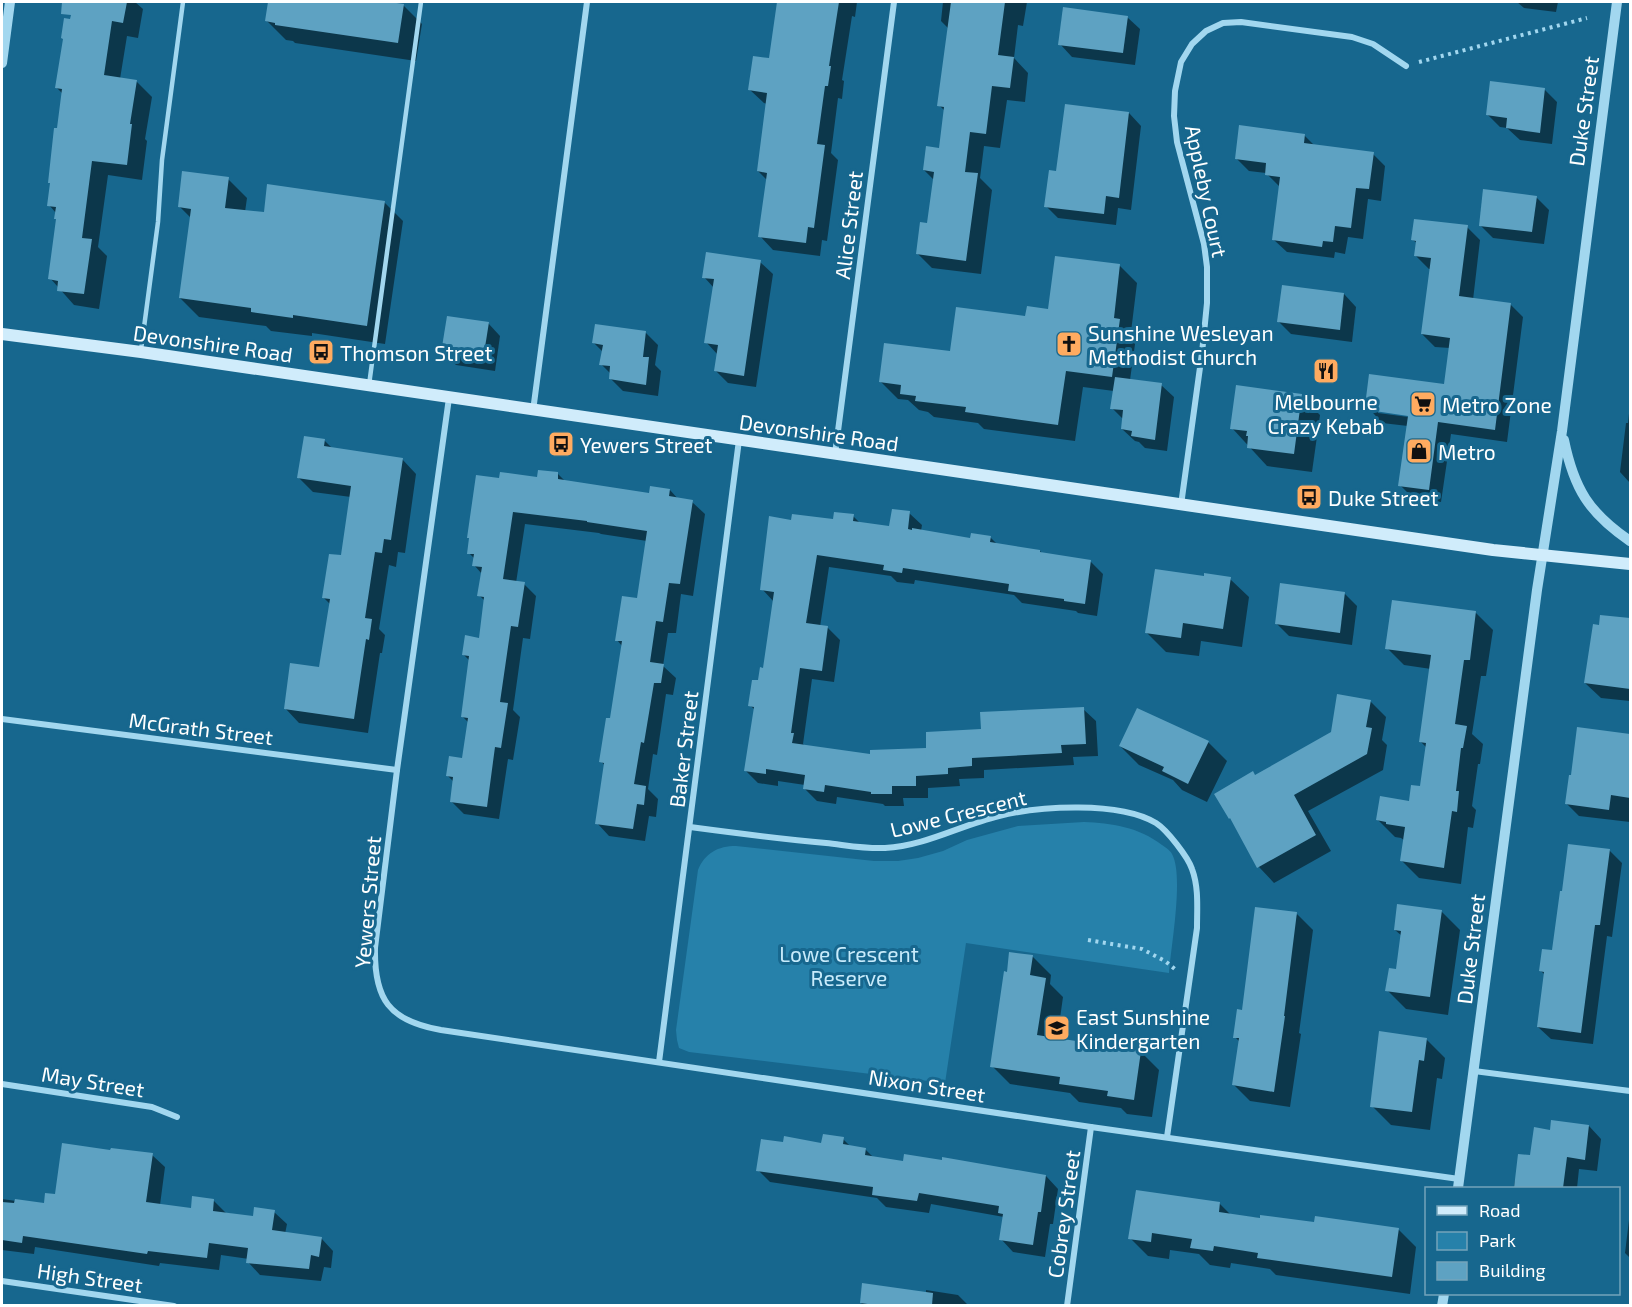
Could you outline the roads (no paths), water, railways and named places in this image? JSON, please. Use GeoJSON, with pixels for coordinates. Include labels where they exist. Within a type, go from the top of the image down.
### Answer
{"type":"FeatureCollection","features":[{"type":"Feature","properties":{"kind":"main road","name":"Devonshire Road"},"geometry":{"type":"LineString","coordinates":[[2,334],[141,352],[1493,550],[1630,564]]}},
{"type":"Feature","properties":{"kind":"street"},"geometry":{"type":"LineString","coordinates":[[2,63],[10,2]]}},
{"type":"Feature","properties":{"kind":"street"},"geometry":{"type":"LineString","coordinates":[[533,411],[587,2]]}},
{"type":"Feature","properties":{"kind":"street","name":"Alice Street"},"geometry":{"type":"LineString","coordinates":[[835,454],[894,2]]}},
{"type":"Feature","properties":{"kind":"street","name":"Duke Street"},"geometry":{"type":"LineString","coordinates":[[1459,1184],[1542,555],[1562,431],[1617,2]]}},
{"type":"Feature","properties":{"kind":"street","name":"Appleby Court"},"geometry":{"type":"LineString","coordinates":[[1180,505],[1207,303],[1207,267],[1204,244],[1177,142],[1174,116],[1175,91],[1181,62],[1192,44],[1206,31],[1223,23],[1242,22],[1352,37],[1373,44],[1406,66]]}},
{"type":"Feature","properties":{"kind":"street","name":"Yewers Street"},"geometry":{"type":"LineString","coordinates":[[394,1011],[378,986],[375,948],[397,770],[449,398]]}},
{"type":"Feature","properties":{"kind":"street"},"geometry":{"type":"LineString","coordinates":[[1562,431],[1568,463],[1578,488],[1587,502],[1607,523],[1630,541]]}},
{"type":"Feature","properties":{"kind":"street","name":"Baker Street"},"geometry":{"type":"LineString","coordinates":[[659,1062],[739,440]]}},
{"type":"Feature","properties":{"kind":"street","name":"McGrath Street"},"geometry":{"type":"LineString","coordinates":[[2,719],[397,770]]}},
{"type":"Feature","properties":{"kind":"street","name":"Lowe Crescent"},"geometry":{"type":"LineString","coordinates":[[690,827],[884,848],[907,845],[998,816],[1031,810],[1074,807],[1131,813],[1156,823],[1175,843],[1192,868],[1197,893],[1197,916],[1167,1137]]}},
{"type":"Feature","properties":{"kind":"street","name":"Nixon Street"},"geometry":{"type":"LineString","coordinates":[[394,1011],[420,1027],[1167,1137],[1459,1184]]}},
{"type":"Feature","properties":{"kind":"street"},"geometry":{"type":"LineString","coordinates":[[1474,1071],[1630,1090]]}},
{"type":"Feature","properties":{"kind":"street","name":"May Street"},"geometry":{"type":"LineString","coordinates":[[2,1084],[152,1107],[177,1117]]}},
{"type":"Feature","properties":{"kind":"street","name":"Cobrey Street"},"geometry":{"type":"LineString","coordinates":[[1067,1305],[1091,1127]]}},
{"type":"Feature","properties":{"kind":"street","name":"High Street"},"geometry":{"type":"LineString","coordinates":[[2,1281],[174,1305]]}},
{"type":"Feature","properties":{"kind":"lane"},"geometry":{"type":"LineString","coordinates":[[141,352],[158,222],[162,160],[183,2]]}},
{"type":"Feature","properties":{"kind":"lane"},"geometry":{"type":"LineString","coordinates":[[369,386],[421,2]]}},
{"type":"Feature","properties":{"kind":"place","name":"Sunshine Wesleyan Methodist Church"},"geometry":{"type":"Point","coordinates":[1069,344]}},
{"type":"Feature","properties":{"kind":"place","name":"Thomson Street"},"geometry":{"type":"Point","coordinates":[321,352]}},
{"type":"Feature","properties":{"kind":"place","name":"Melbourne Crazy Kebab"},"geometry":{"type":"Point","coordinates":[1326,371]}},
{"type":"Feature","properties":{"kind":"place","name":"Metro Zone"},"geometry":{"type":"Point","coordinates":[1423,404]}},
{"type":"Feature","properties":{"kind":"place","name":"Yewers Street"},"geometry":{"type":"Point","coordinates":[561,444]}},
{"type":"Feature","properties":{"kind":"place","name":"Metro"},"geometry":{"type":"Point","coordinates":[1419,451]}},
{"type":"Feature","properties":{"kind":"place","name":"Duke Street"},"geometry":{"type":"Point","coordinates":[1309,497]}},
{"type":"Feature","properties":{"kind":"place","name":"East Sunshine Kindergarten"},"geometry":{"type":"Point","coordinates":[1057,1028]}},
{"type":"Feature","properties":{"kind":"park label","name":"Lowe Crescent Reserve"},"geometry":{"type":"Point","coordinates":[849,965]}}]}
